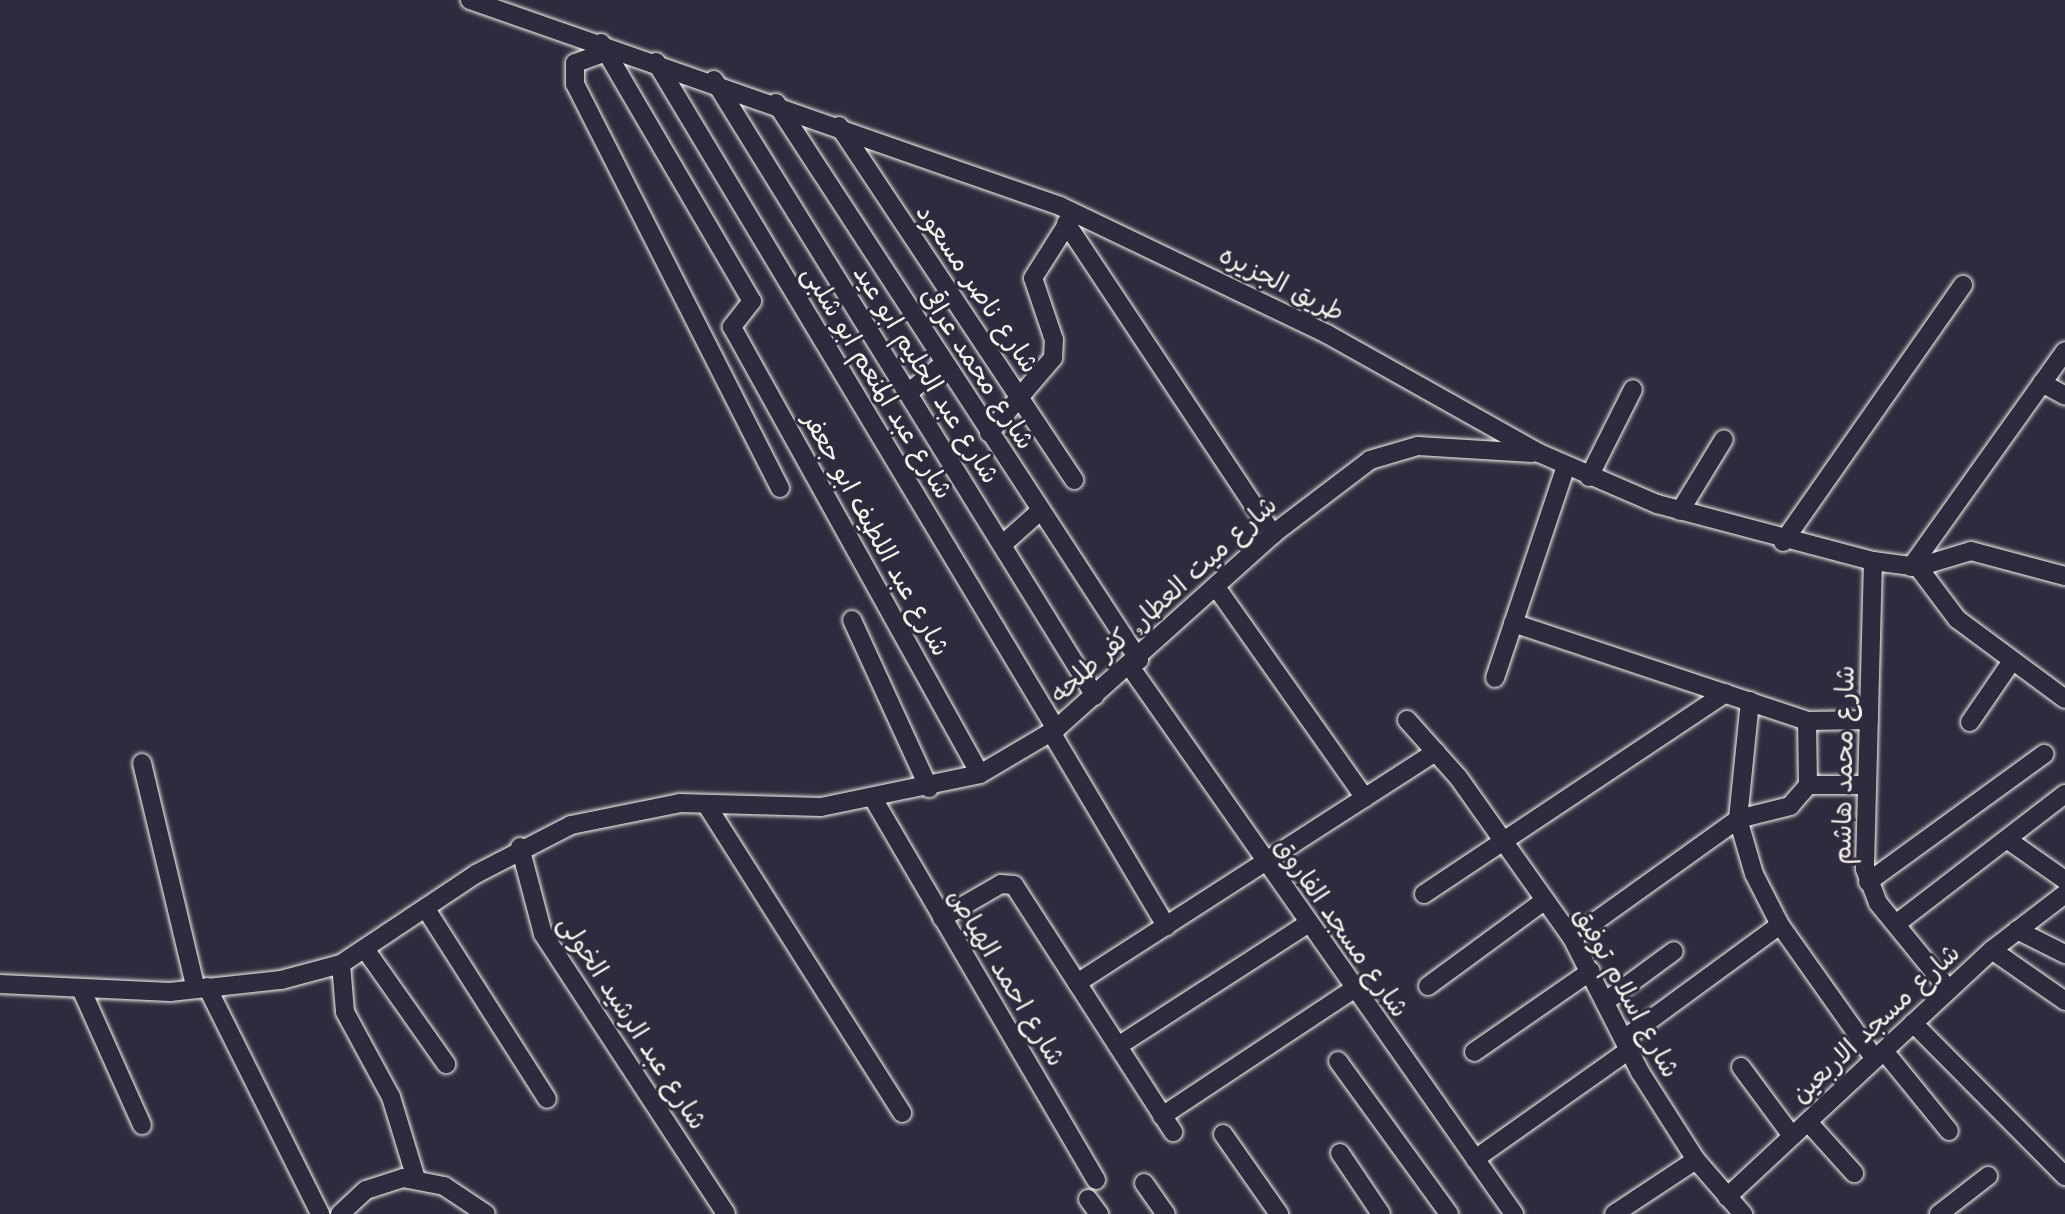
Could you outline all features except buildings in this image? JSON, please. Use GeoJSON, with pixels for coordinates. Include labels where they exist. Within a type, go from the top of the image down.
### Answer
{"type":"FeatureCollection","features":[{"type":"Feature","properties":{"kind":"street","name":"طريق الجزيره"},"geometry":{"type":"LineString","coordinates":[[470,0],[604,48],[714,80],[1071,218],[1327,334],[1566,466],[1680,511],[1783,542],[1873,561],[1915,567],[1971,551],[2065,576]]}},
{"type":"Feature","properties":{"kind":"street","name":"شارع عبد اللطيف ابو جعفر"},"geometry":{"type":"LineString","coordinates":[[604,48],[753,303],[735,319],[732,327],[980,774]]}},
{"type":"Feature","properties":{"kind":"street"},"geometry":{"type":"LineString","coordinates":[[604,48],[575,63],[575,84],[780,488]]}},
{"type":"Feature","properties":{"kind":"street","name":"شارع عبد المنعم ابو شلبى"},"geometry":{"type":"LineString","coordinates":[[656,62],[1166,926]]}},
{"type":"Feature","properties":{"kind":"street","name":"شارع عبد الحليم ابو عيد"},"geometry":{"type":"LineString","coordinates":[[714,80],[1095,696]]}},
{"type":"Feature","properties":{"kind":"street","name":"شارع محمد عراقى"},"geometry":{"type":"LineString","coordinates":[[776,103],[1040,511],[1135,664]]}},
{"type":"Feature","properties":{"kind":"street","name":"شارع ناصر مسعود"},"geometry":{"type":"LineString","coordinates":[[839,126],[1074,480]]}},
{"type":"Feature","properties":{"kind":"street"},"geometry":{"type":"LineString","coordinates":[[989,433],[1020,398],[1055,349],[1032,287],[1043,254],[1071,218],[1273,534]]}},
{"type":"Feature","properties":{"kind":"street"},"geometry":{"type":"LineString","coordinates":[[1783,542],[1963,285]]}},
{"type":"Feature","properties":{"kind":"street"},"geometry":{"type":"LineString","coordinates":[[2065,351],[1915,567],[1957,619],[2065,699]]}},
{"type":"Feature","properties":{"kind":"street"},"geometry":{"type":"LineString","coordinates":[[908,393],[943,364]]}},
{"type":"Feature","properties":{"kind":"street"},"geometry":{"type":"LineString","coordinates":[[2042,383],[2065,396]]}},
{"type":"Feature","properties":{"kind":"street"},"geometry":{"type":"LineString","coordinates":[[1589,477],[1633,389]]}},
{"type":"Feature","properties":{"kind":"street"},"geometry":{"type":"LineString","coordinates":[[1680,511],[1724,439]]}},
{"type":"Feature","properties":{"kind":"street","name":"شارع ميت العطار, كفر طلحه"},"geometry":{"type":"LineString","coordinates":[[0,984],[82,991],[202,988],[341,964],[520,847],[625,811],[706,804],[821,807],[874,800],[980,774],[1053,730],[1135,664],[1273,534],[1348,473],[1393,451],[1539,453]]}},
{"type":"Feature","properties":{"kind":"street"},"geometry":{"type":"LineString","coordinates":[[1495,678],[1566,466]]}},
{"type":"Feature","properties":{"kind":"street"},"geometry":{"type":"LineString","coordinates":[[1002,545],[1040,511]]}},
{"type":"Feature","properties":{"kind":"street","name":"شارع محمد هاشم"},"geometry":{"type":"LineString","coordinates":[[1873,561],[1867,785],[1868,882],[1896,924],[1949,990]]}},
{"type":"Feature","properties":{"kind":"street"},"geometry":{"type":"LineString","coordinates":[[1216,587],[1365,798]]}},
{"type":"Feature","properties":{"kind":"street"},"geometry":{"type":"LineString","coordinates":[[852,620],[929,788]]}},
{"type":"Feature","properties":{"kind":"street"},"geometry":{"type":"LineString","coordinates":[[1513,623],[1807,721],[1869,720]]}},
{"type":"Feature","properties":{"kind":"street"},"geometry":{"type":"LineString","coordinates":[[1970,722],[2012,661]]}},
{"type":"Feature","properties":{"kind":"street","name":"شارع مسجد الفاروق"},"geometry":{"type":"LineString","coordinates":[[1135,664],[1264,864],[1514,1214]]}},
{"type":"Feature","properties":{"kind":"street"},"geometry":{"type":"LineString","coordinates":[[1424,894],[1501,837],[1725,693]]}},
{"type":"Feature","properties":{"kind":"street"},"geometry":{"type":"LineString","coordinates":[[1750,701],[1738,819],[1780,925],[1879,1055],[1949,1131]]}},
{"type":"Feature","properties":{"kind":"street","name":"شارع اسلام توفيق"},"geometry":{"type":"LineString","coordinates":[[1407,720],[1436,752],[1501,837],[1572,938],[1626,1044],[1696,1160],[1743,1214]]}},
{"type":"Feature","properties":{"kind":"street"},"geometry":{"type":"LineString","coordinates":[[1572,938],[1738,819],[1790,806],[1808,785],[1807,721]]}},
{"type":"Feature","properties":{"kind":"street"},"geometry":{"type":"LineString","coordinates":[[1077,983],[1436,752]]}},
{"type":"Feature","properties":{"kind":"street"},"geometry":{"type":"LineString","coordinates":[[1868,882],[2044,754]]}},
{"type":"Feature","properties":{"kind":"street"},"geometry":{"type":"LineString","coordinates":[[142,763],[202,988],[320,1214]]}},
{"type":"Feature","properties":{"kind":"street"},"geometry":{"type":"LineString","coordinates":[[1808,785],[1867,785]]}},
{"type":"Feature","properties":{"kind":"street"},"geometry":{"type":"LineString","coordinates":[[1896,924],[2065,794]]}},
{"type":"Feature","properties":{"kind":"street","name":"شارع احمد الهياص"},"geometry":{"type":"LineString","coordinates":[[874,800],[1096,1180]]}},
{"type":"Feature","properties":{"kind":"street"},"geometry":{"type":"LineString","coordinates":[[706,804],[902,1113]]}},
{"type":"Feature","properties":{"kind":"street"},"geometry":{"type":"LineString","coordinates":[[2008,840],[2065,880]]}},
{"type":"Feature","properties":{"kind":"street","name":"شارع عبد الرشيد الخولى"},"geometry":{"type":"LineString","coordinates":[[520,847],[543,934],[726,1214]]}},
{"type":"Feature","properties":{"kind":"street"},"geometry":{"type":"LineString","coordinates":[[942,918],[1010,883],[1173,1132]]}},
{"type":"Feature","properties":{"kind":"street","name":"شارع مسجد الاربعين"},"geometry":{"type":"LineString","coordinates":[[1727,1197],[1992,950],[2065,894]]}},
{"type":"Feature","properties":{"kind":"street"},"geometry":{"type":"LineString","coordinates":[[1428,986],[1545,900]]}},
{"type":"Feature","properties":{"kind":"street"},"geometry":{"type":"LineString","coordinates":[[426,909],[547,1099]]}},
{"type":"Feature","properties":{"kind":"street"},"geometry":{"type":"LineString","coordinates":[[1118,1046],[1307,924]]}},
{"type":"Feature","properties":{"kind":"street"},"geometry":{"type":"LineString","coordinates":[[1475,1159],[1780,925]]}},
{"type":"Feature","properties":{"kind":"street"},"geometry":{"type":"LineString","coordinates":[[2017,930],[2065,954]]}},
{"type":"Feature","properties":{"kind":"street"},"geometry":{"type":"LineString","coordinates":[[365,949],[446,1064]]}},
{"type":"Feature","properties":{"kind":"street"},"geometry":{"type":"LineString","coordinates":[[1992,950],[2065,1001]]}},
{"type":"Feature","properties":{"kind":"street"},"geometry":{"type":"LineString","coordinates":[[1606,1001],[1674,951]]}},
{"type":"Feature","properties":{"kind":"street"},"geometry":{"type":"LineString","coordinates":[[341,964],[345,1012],[391,1097],[416,1179]]}},
{"type":"Feature","properties":{"kind":"street"},"geometry":{"type":"LineString","coordinates":[[1474,1052],[1591,971]]}},
{"type":"Feature","properties":{"kind":"street"},"geometry":{"type":"LineString","coordinates":[[1162,1116],[1354,989]]}},
{"type":"Feature","properties":{"kind":"street"},"geometry":{"type":"LineString","coordinates":[[82,991],[142,1125]]}},
{"type":"Feature","properties":{"kind":"street"},"geometry":{"type":"LineString","coordinates":[[1913,1023],[2064,1172]]}},
{"type":"Feature","properties":{"kind":"street"},"geometry":{"type":"LineString","coordinates":[[1338,1061],[1449,1214]]}},
{"type":"Feature","properties":{"kind":"street"},"geometry":{"type":"LineString","coordinates":[[1741,1067],[1792,1136]]}},
{"type":"Feature","properties":{"kind":"street"},"geometry":{"type":"LineString","coordinates":[[1808,1122],[1854,1173]]}},
{"type":"Feature","properties":{"kind":"street"},"geometry":{"type":"LineString","coordinates":[[1223,1134],[1279,1214]]}},
{"type":"Feature","properties":{"kind":"street"},"geometry":{"type":"LineString","coordinates":[[1340,1153],[1381,1214]]}},
{"type":"Feature","properties":{"kind":"street"},"geometry":{"type":"LineString","coordinates":[[1614,1214],[1696,1160]]}},
{"type":"Feature","properties":{"kind":"street"},"geometry":{"type":"LineString","coordinates":[[1939,1214],[1988,1176]]}},
{"type":"Feature","properties":{"kind":"street"},"geometry":{"type":"LineString","coordinates":[[340,1214],[377,1184],[416,1179],[458,1193],[486,1214]]}},
{"type":"Feature","properties":{"kind":"street"},"geometry":{"type":"LineString","coordinates":[[1144,1183],[1166,1214]]}},
{"type":"Feature","properties":{"kind":"street"},"geometry":{"type":"LineString","coordinates":[[1639,1197],[1650,1214]]}}]}
